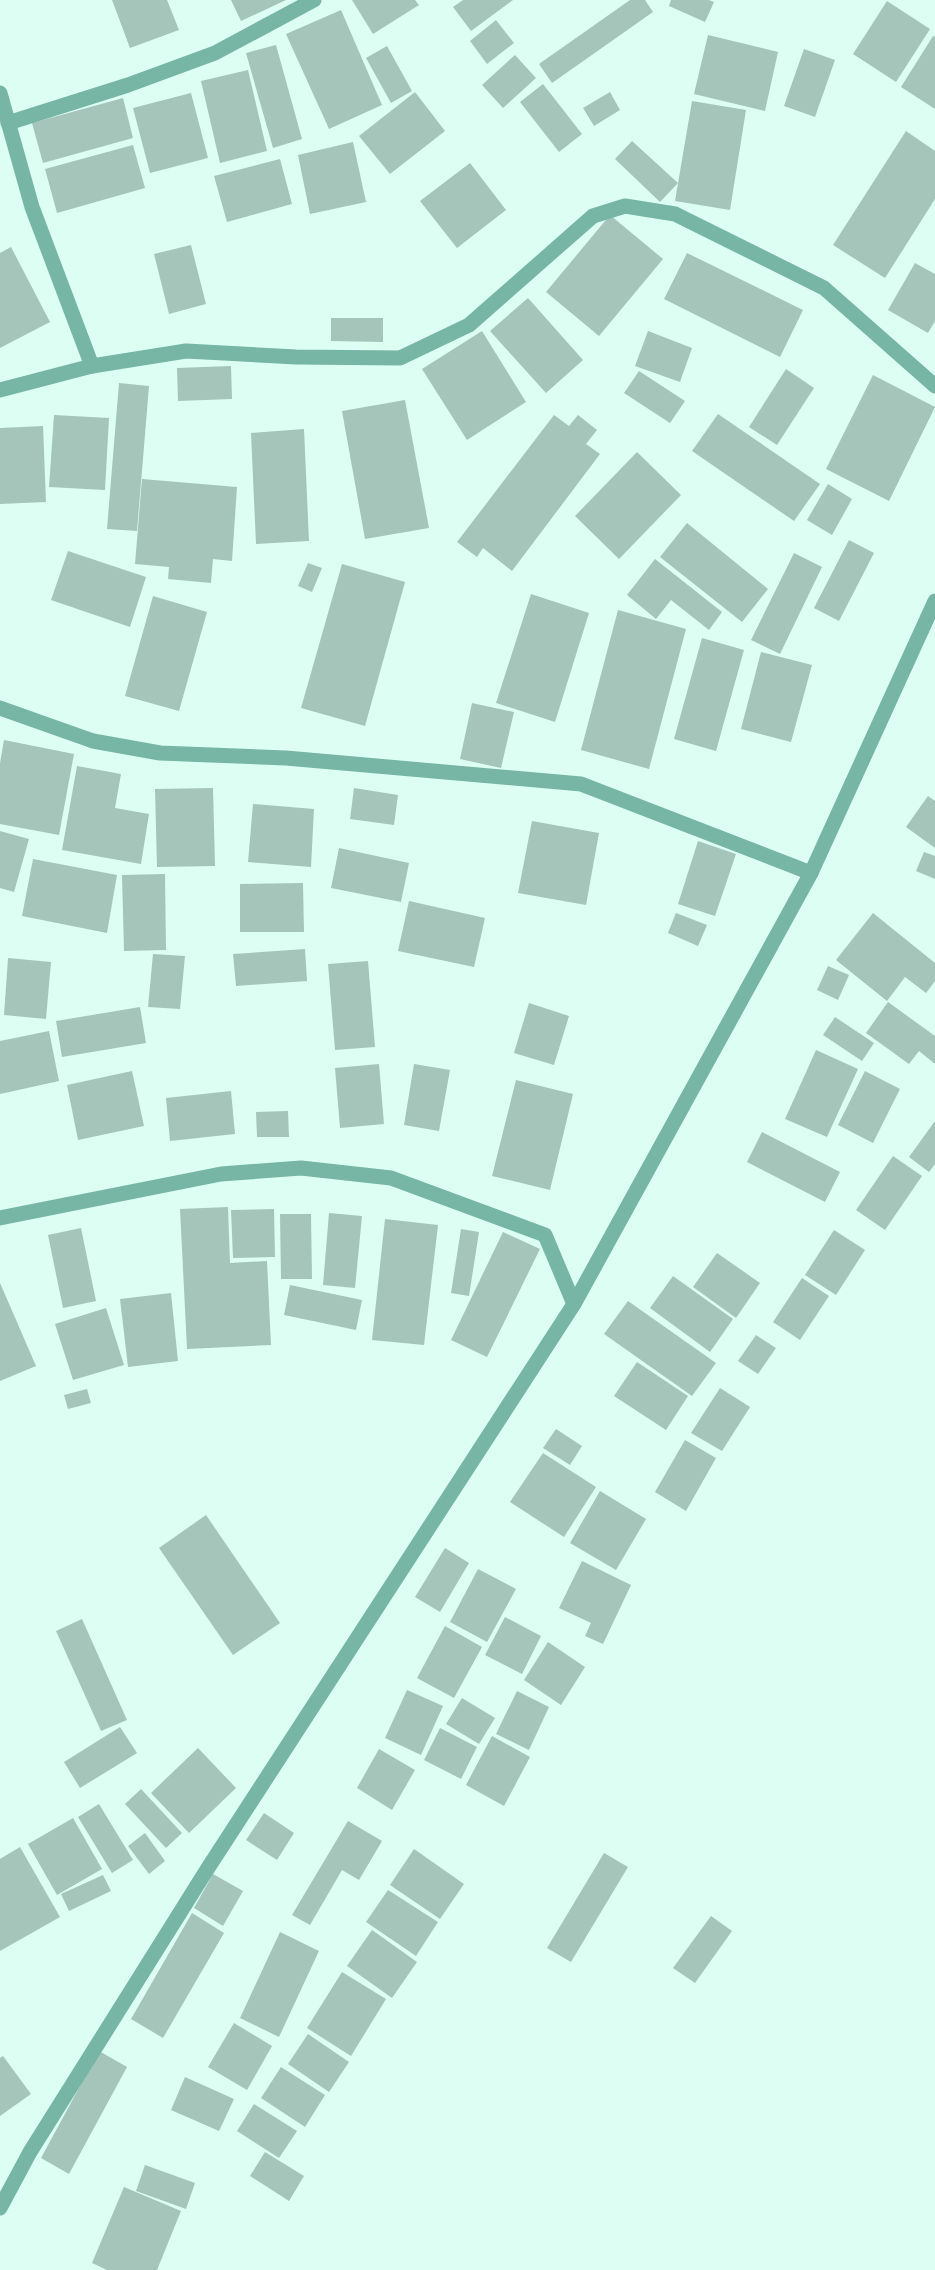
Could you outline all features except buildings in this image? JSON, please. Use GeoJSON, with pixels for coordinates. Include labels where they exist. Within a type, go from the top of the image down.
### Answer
{"type":"FeatureCollection","features":[{"type":"Feature","properties":{"kind":"street"},"geometry":{"type":"LineString","coordinates":[[8,123],[128,85],[214,53],[314,0]]}},
{"type":"Feature","properties":{"kind":"street"},"geometry":{"type":"LineString","coordinates":[[0,93],[32,207],[92,366]]}},
{"type":"Feature","properties":{"kind":"street"},"geometry":{"type":"LineString","coordinates":[[0,390],[92,366],[186,351],[296,357],[400,358],[469,325],[593,216],[625,206],[675,214],[824,288],[935,386]]}},
{"type":"Feature","properties":{"kind":"street"},"geometry":{"type":"LineString","coordinates":[[0,2208],[30,2152],[208,1868],[574,1304],[811,873],[935,601]]}},
{"type":"Feature","properties":{"kind":"street"},"geometry":{"type":"LineString","coordinates":[[0,708],[93,741],[160,753],[286,758],[581,784],[811,873]]}},
{"type":"Feature","properties":{"kind":"street"},"geometry":{"type":"LineString","coordinates":[[0,1218],[221,1174],[301,1168],[392,1179],[545,1235],[574,1304]]}}]}
